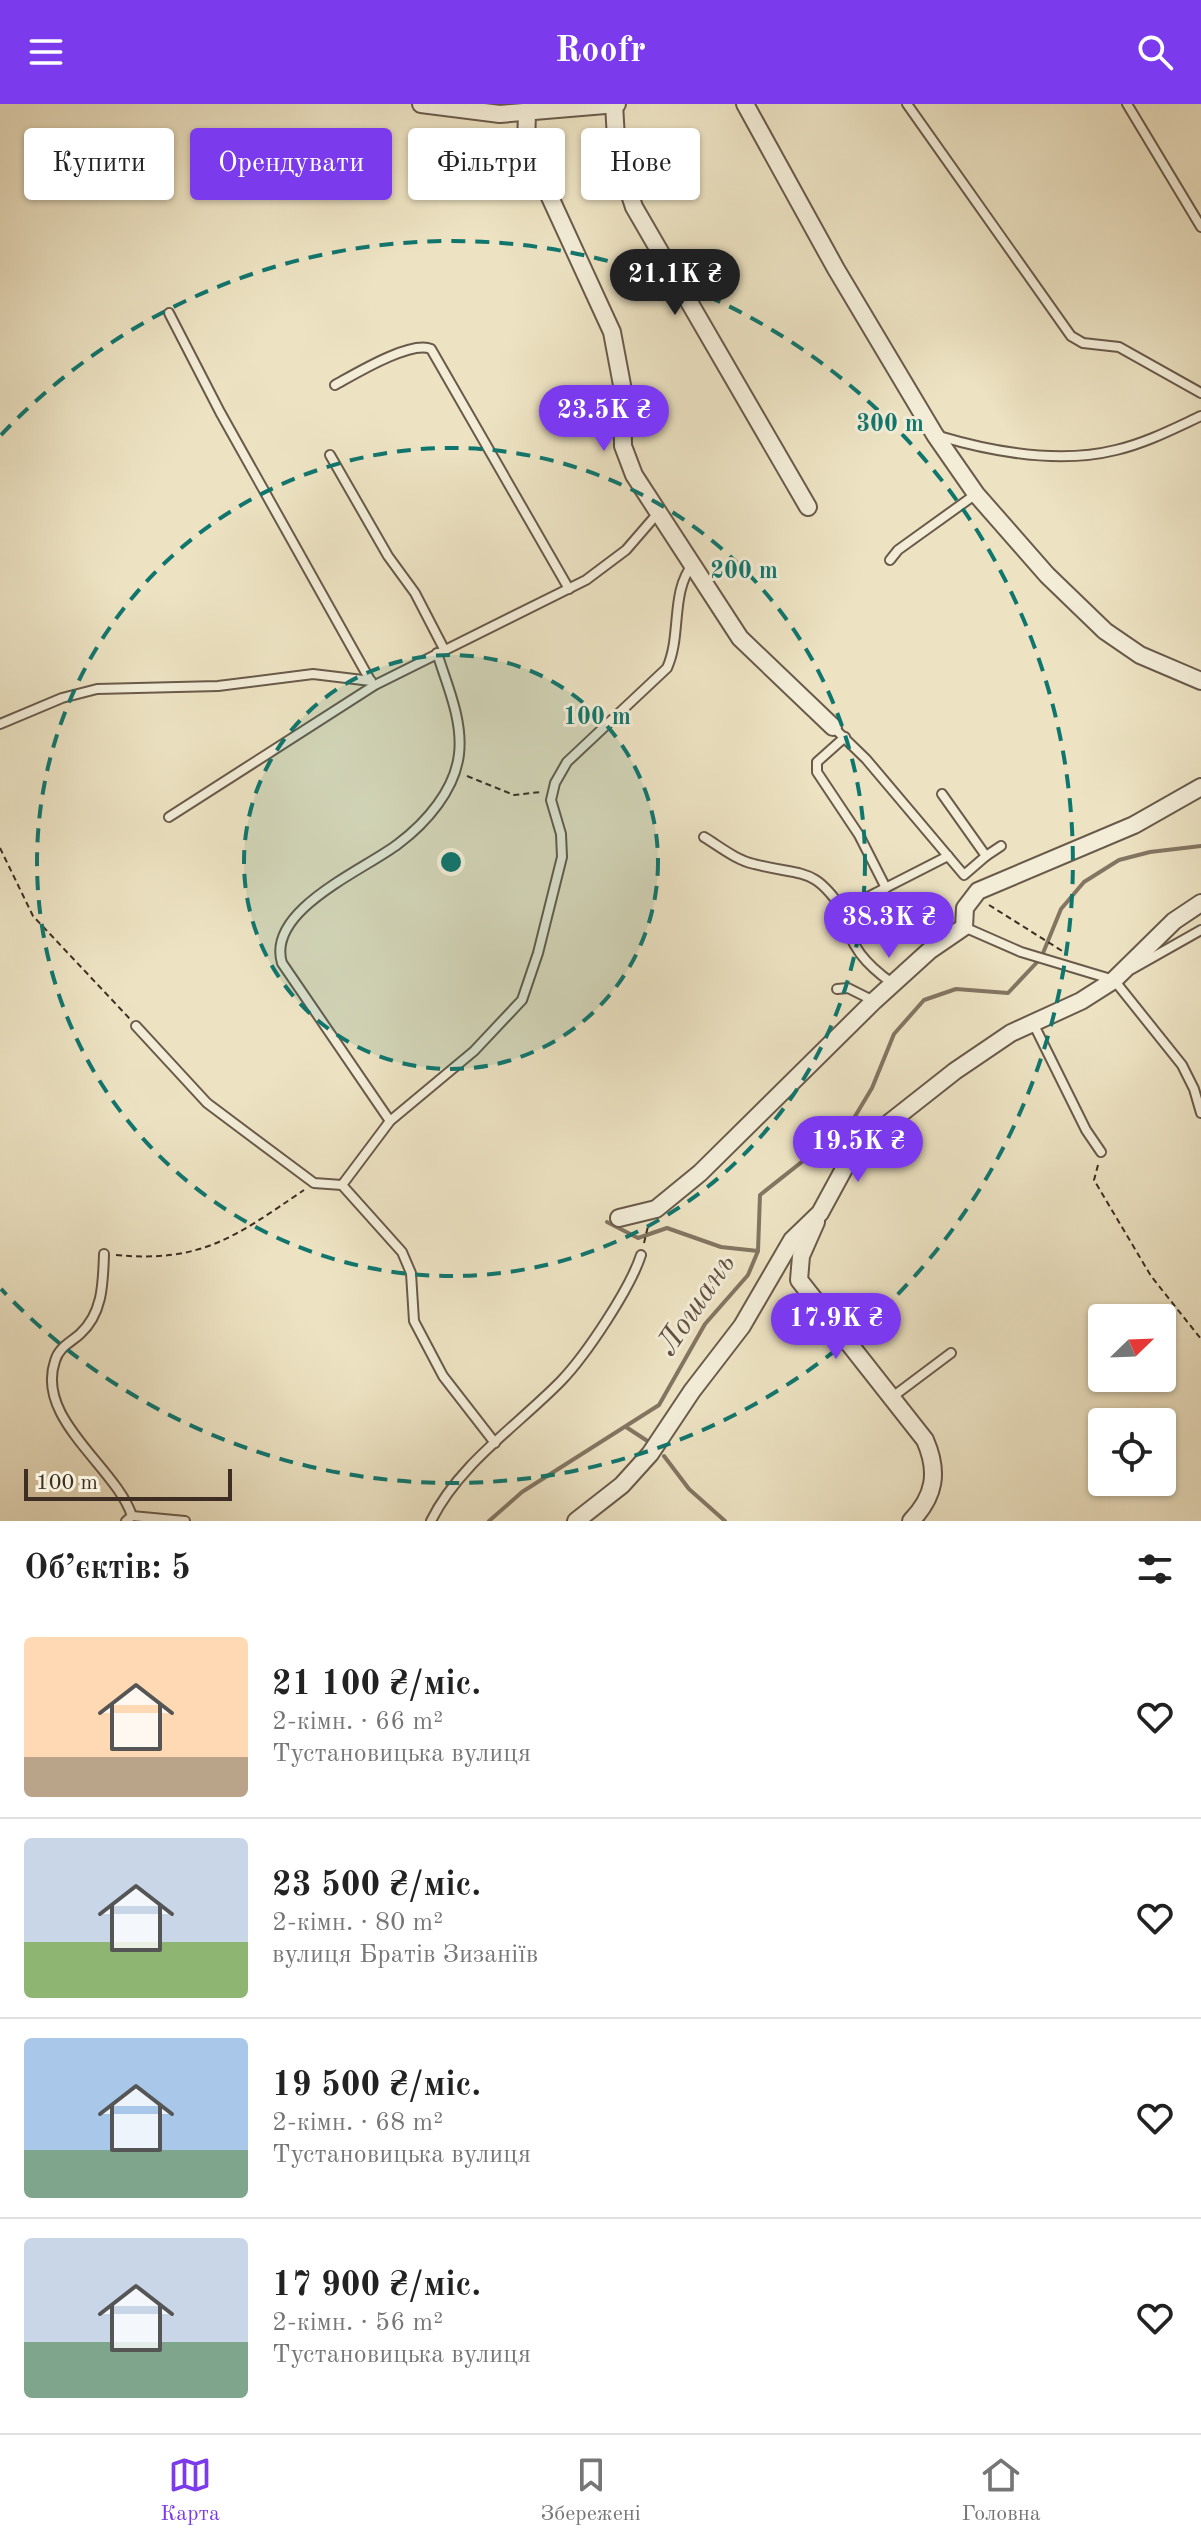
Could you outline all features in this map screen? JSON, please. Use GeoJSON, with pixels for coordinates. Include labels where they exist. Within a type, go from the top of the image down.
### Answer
{"type":"FeatureCollection","features":[{"type":"Feature","properties":{"kind":"street"},"geometry":{"type":"LineString","coordinates":[[421,104],[500,114],[616,104],[617,156],[634,207],[808,507]]}},
{"type":"Feature","properties":{"kind":"street"},"geometry":{"type":"LineString","coordinates":[[745,104],[836,269],[935,435],[976,494],[1047,575],[1105,631],[1140,655],[1201,681]]}},
{"type":"Feature","properties":{"kind":"street"},"geometry":{"type":"LineString","coordinates":[[527,113],[526,145],[612,332],[622,385],[627,459],[750,650],[839,732]]}},
{"type":"Feature","properties":{"kind":"street"},"geometry":{"type":"LineString","coordinates":[[619,1218],[656,1209],[700,1173],[874,1001],[964,927],[965,908],[978,891],[1134,825],[1201,787]]}},
{"type":"Feature","properties":{"kind":"street"},"geometry":{"type":"LineString","coordinates":[[911,1521],[929,1498],[934,1461],[925,1440],[799,1280],[801,1256],[820,1213],[845,1167],[875,1134],[955,1071],[1033,1022],[1081,1001],[1114,980],[1174,921],[1201,903]]}},
{"type":"Feature","properties":{"kind":"street"},"geometry":{"type":"LineString","coordinates":[[576,1521],[622,1485],[650,1454],[692,1391],[742,1326],[792,1240],[820,1213]]}},
{"type":"Feature","properties":{"kind":"lane"},"geometry":{"type":"LineString","coordinates":[[907,104],[1071,336],[1083,343],[1119,347],[1201,393]]}},
{"type":"Feature","properties":{"kind":"lane"},"geometry":{"type":"LineString","coordinates":[[1127,104],[1201,227]]}},
{"type":"Feature","properties":{"kind":"lane"},"geometry":{"type":"LineString","coordinates":[[169,313],[220,412],[372,682]]}},
{"type":"Feature","properties":{"kind":"lane"},"geometry":{"type":"LineString","coordinates":[[335,385],[382,360],[422,346],[431,349],[569,589]]}},
{"type":"Feature","properties":{"kind":"lane"},"geometry":{"type":"LineString","coordinates":[[935,435],[984,449],[1074,455],[1114,451],[1151,439],[1201,416]]}},
{"type":"Feature","properties":{"kind":"lane"},"geometry":{"type":"LineString","coordinates":[[330,455],[388,556],[415,593],[441,651],[460,736],[455,771],[438,803],[414,830],[393,848],[328,889],[288,925],[279,938],[282,963],[390,1121]]}},
{"type":"Feature","properties":{"kind":"lane"},"geometry":{"type":"LineString","coordinates":[[890,560],[898,550],[976,494]]}},
{"type":"Feature","properties":{"kind":"lane"},"geometry":{"type":"LineString","coordinates":[[169,817],[372,682],[569,589],[626,550],[659,512]]}},
{"type":"Feature","properties":{"kind":"lane"},"geometry":{"type":"LineString","coordinates":[[342,1185],[390,1121],[474,1051],[522,1000],[538,953],[562,857],[552,791],[567,762],[667,668],[675,650],[680,591],[694,563]]}},
{"type":"Feature","properties":{"kind":"lane"},"geometry":{"type":"LineString","coordinates":[[0,724],[62,698],[97,689],[218,686],[313,674],[372,682]]}},
{"type":"Feature","properties":{"kind":"lane"},"geometry":{"type":"LineString","coordinates":[[886,888],[865,844],[817,772],[817,762],[839,732],[964,875],[1001,846]]}},
{"type":"Feature","properties":{"kind":"lane"},"geometry":{"type":"LineString","coordinates":[[942,794],[986,856]]}},
{"type":"Feature","properties":{"kind":"lane"},"geometry":{"type":"LineString","coordinates":[[704,837],[741,859],[810,875],[828,887],[845,913],[846,927],[854,945],[877,972],[893,984]]}},
{"type":"Feature","properties":{"kind":"lane"},"geometry":{"type":"LineString","coordinates":[[845,913],[852,905],[948,856]]}},
{"type":"Feature","properties":{"kind":"lane"},"geometry":{"type":"LineString","coordinates":[[964,927],[1021,952],[1114,980],[1182,1065],[1201,1113]]}},
{"type":"Feature","properties":{"kind":"lane"},"geometry":{"type":"LineString","coordinates":[[1114,980],[1201,930]]}},
{"type":"Feature","properties":{"kind":"lane"},"geometry":{"type":"LineString","coordinates":[[837,989],[848,988],[874,1001]]}},
{"type":"Feature","properties":{"kind":"lane"},"geometry":{"type":"LineString","coordinates":[[1033,1022],[1065,1090],[1101,1152]]}},
{"type":"Feature","properties":{"kind":"lane"},"geometry":{"type":"LineString","coordinates":[[136,1026],[207,1103],[314,1183],[342,1185],[402,1252],[411,1273],[414,1321],[443,1376],[495,1443]]}},
{"type":"Feature","properties":{"kind":"lane"},"geometry":{"type":"LineString","coordinates":[[104,1254],[98,1307],[82,1332],[60,1349],[54,1362],[53,1380],[74,1437],[126,1497],[129,1518],[185,1521]]}},
{"type":"Feature","properties":{"kind":"lane"},"geometry":{"type":"LineString","coordinates":[[431,1521],[443,1496],[563,1379],[607,1317],[636,1270],[641,1255]]}},
{"type":"Feature","properties":{"kind":"lane"},"geometry":{"type":"LineString","coordinates":[[891,1398],[951,1353]]}},
{"type":"Feature","properties":{"kind":"path"},"geometry":{"type":"LineString","coordinates":[[455,771],[514,795],[552,791]]}},
{"type":"Feature","properties":{"kind":"path"},"geometry":{"type":"LineString","coordinates":[[0,848],[33,916],[136,1026]]}},
{"type":"Feature","properties":{"kind":"path"},"geometry":{"type":"LineString","coordinates":[[978,891],[993,910],[1058,946]]}},
{"type":"Feature","properties":{"kind":"path"},"geometry":{"type":"LineString","coordinates":[[1101,1152],[1094,1180],[1151,1276],[1201,1339]]}},
{"type":"Feature","properties":{"kind":"path"},"geometry":{"type":"LineString","coordinates":[[104,1254],[156,1259],[202,1251],[241,1231],[314,1183]]}},
{"type":"Feature","properties":{"kind":"path"},"geometry":{"type":"LineString","coordinates":[[641,1255],[648,1227]]}},
{"type":"Feature","properties":{"kind":"waterway","name":"Лошань"},"geometry":{"type":"LineString","coordinates":[[489,1521],[522,1492],[659,1405],[705,1324],[748,1275],[758,1251],[760,1195],[851,1123],[872,1088],[894,1034],[924,1000],[956,989],[1008,993],[1041,958],[1061,909],[1084,882],[1119,860],[1150,852],[1201,846]]}},
{"type":"Feature","properties":{"kind":"waterway"},"geometry":{"type":"LineString","coordinates":[[607,1222],[638,1238],[667,1228],[721,1247],[758,1251]]}},
{"type":"Feature","properties":{"kind":"waterway"},"geometry":{"type":"LineString","coordinates":[[626,1427],[649,1442]]}},
{"type":"Feature","properties":{"kind":"waterway"},"geometry":{"type":"LineString","coordinates":[[664,1456],[689,1489],[725,1521]]}}]}
